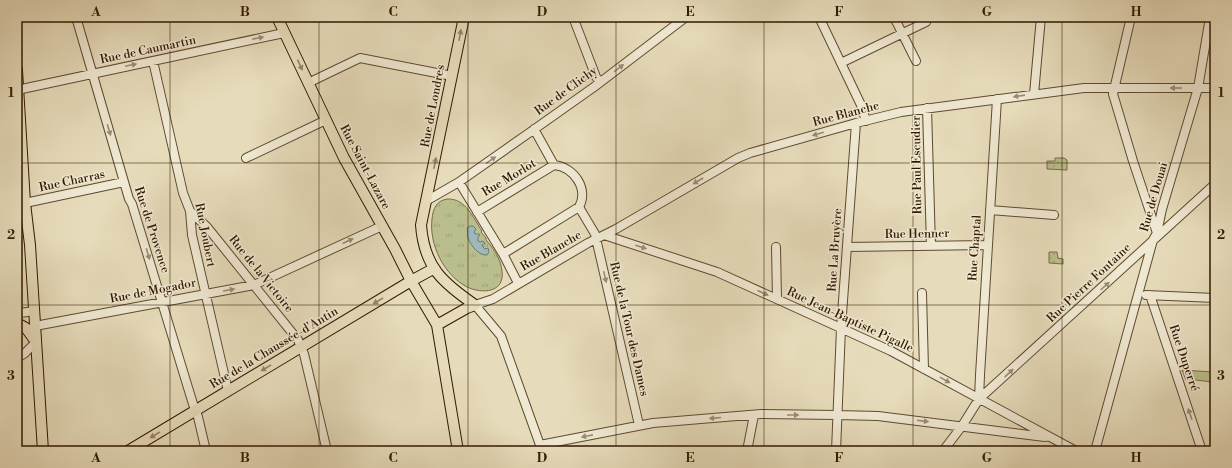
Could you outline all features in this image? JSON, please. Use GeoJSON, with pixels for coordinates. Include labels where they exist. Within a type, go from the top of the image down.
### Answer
{"type":"FeatureCollection","features":[{"type":"Feature","properties":{"kind":"main road","name":"Rue Saint-Lazare"},"geometry":{"type":"LineString","coordinates":[[277,17],[344,158],[411,281],[437,325]]}},
{"type":"Feature","properties":{"kind":"main road","name":"Rue de Londres"},"geometry":{"type":"LineString","coordinates":[[464,17],[422,221],[422,233],[423,242],[434,269],[453,290],[475,305]]}},
{"type":"Feature","properties":{"kind":"main road"},"geometry":{"type":"LineString","coordinates":[[17,70],[20,89],[29,202],[30,245],[43,451]]}},
{"type":"Feature","properties":{"kind":"main road","name":"Rue de la Chaussée-d'Antin"},"geometry":{"type":"LineString","coordinates":[[128,451],[411,281],[434,269]]}},
{"type":"Feature","properties":{"kind":"main road"},"geometry":{"type":"LineString","coordinates":[[458,451],[437,325],[475,305]]}},
{"type":"Feature","properties":{"kind":"main road"},"geometry":{"type":"LineString","coordinates":[[17,323],[26,328],[36,342]]}},
{"type":"Feature","properties":{"kind":"street","name":"Rue de Provence"},"geometry":{"type":"LineString","coordinates":[[76,17],[129,199],[132,204],[198,416],[206,451]]}},
{"type":"Feature","properties":{"kind":"street"},"geometry":{"type":"LineString","coordinates":[[573,17],[596,78],[600,82]]}},
{"type":"Feature","properties":{"kind":"street","name":"Rue de Clichy"},"geometry":{"type":"LineString","coordinates":[[426,201],[459,182],[534,129],[600,82],[686,17]]}},
{"type":"Feature","properties":{"kind":"street"},"geometry":{"type":"LineString","coordinates":[[819,17],[861,105],[866,121]]}},
{"type":"Feature","properties":{"kind":"street"},"geometry":{"type":"LineString","coordinates":[[894,17],[916,61]]}},
{"type":"Feature","properties":{"kind":"street"},"geometry":{"type":"LineString","coordinates":[[1034,94],[1041,17]]}},
{"type":"Feature","properties":{"kind":"street"},"geometry":{"type":"LineString","coordinates":[[1131,17],[1113,94],[1155,237]]}},
{"type":"Feature","properties":{"kind":"street","name":"Rue de Douai"},"geometry":{"type":"LineString","coordinates":[[1095,451],[1162,209],[1198,88],[1210,17]]}},
{"type":"Feature","properties":{"kind":"street"},"geometry":{"type":"LineString","coordinates":[[841,63],[926,22]]}},
{"type":"Feature","properties":{"kind":"street","name":"Rue de Caumartin"},"geometry":{"type":"LineString","coordinates":[[20,89],[284,33]]}},
{"type":"Feature","properties":{"kind":"street"},"geometry":{"type":"LineString","coordinates":[[308,83],[360,58],[452,76]]}},
{"type":"Feature","properties":{"kind":"street","name":"Rue Joubert"},"geometry":{"type":"LineString","coordinates":[[153,61],[183,193],[190,211],[192,235],[228,391]]}},
{"type":"Feature","properties":{"kind":"street","name":"Rue Blanche"},"geometry":{"type":"LineString","coordinates":[[475,305],[493,299],[518,283],[738,158],[750,153],[856,123],[901,112],[927,108],[1084,88],[1215,88]]}},
{"type":"Feature","properties":{"kind":"street","name":"Rue Chaptal"},"geometry":{"type":"LineString","coordinates":[[980,399],[980,368],[997,99]]}},
{"type":"Feature","properties":{"kind":"street","name":"Rue Paul Escudier"},"geometry":{"type":"LineString","coordinates":[[927,108],[930,246]]}},
{"type":"Feature","properties":{"kind":"street"},"geometry":{"type":"LineString","coordinates":[[246,158],[326,120]]}},
{"type":"Feature","properties":{"kind":"street","name":"Rue La Bruyère"},"geometry":{"type":"LineString","coordinates":[[836,451],[841,328],[856,123]]}},
{"type":"Feature","properties":{"kind":"street"},"geometry":{"type":"LineString","coordinates":[[503,254],[579,207],[583,198],[579,182],[566,168],[554,165],[534,129]]}},
{"type":"Feature","properties":{"kind":"street","name":"Rue Morlot"},"geometry":{"type":"LineString","coordinates":[[477,212],[554,165]]}},
{"type":"Feature","properties":{"kind":"street","name":"Rue Charras"},"geometry":{"type":"LineString","coordinates":[[29,202],[124,182]]}},
{"type":"Feature","properties":{"kind":"street"},"geometry":{"type":"LineString","coordinates":[[459,182],[503,254],[518,283]]}},
{"type":"Feature","properties":{"kind":"street","name":"Rue Pierre Fontaine"},"geometry":{"type":"LineString","coordinates":[[943,451],[980,399],[1155,237],[1215,184]]}},
{"type":"Feature","properties":{"kind":"street","name":"Rue de la Tour des Dames"},"geometry":{"type":"LineString","coordinates":[[579,207],[596,239],[639,425]]}},
{"type":"Feature","properties":{"kind":"street"},"geometry":{"type":"LineString","coordinates":[[990,210],[1054,215]]}},
{"type":"Feature","properties":{"kind":"street","name":"Rue de la Victoire"},"geometry":{"type":"LineString","coordinates":[[190,211],[207,227],[298,340],[302,347],[327,451]]}},
{"type":"Feature","properties":{"kind":"street","name":"Rue de Mogador"},"geometry":{"type":"LineString","coordinates":[[35,326],[254,285],[382,226]]}},
{"type":"Feature","properties":{"kind":"street","name":"Rue Jean-Baptiste Pigalle"},"geometry":{"type":"LineString","coordinates":[[604,235],[717,272],[841,328],[891,351],[1076,451]]}},
{"type":"Feature","properties":{"kind":"street","name":"Rue Henner"},"geometry":{"type":"LineString","coordinates":[[848,247],[988,244]]}},
{"type":"Feature","properties":{"kind":"street"},"geometry":{"type":"LineString","coordinates":[[776,247],[777,299]]}},
{"type":"Feature","properties":{"kind":"street"},"geometry":{"type":"LineString","coordinates":[[922,293],[924,369]]}},
{"type":"Feature","properties":{"kind":"street"},"geometry":{"type":"LineString","coordinates":[[1139,294],[1215,298]]}},
{"type":"Feature","properties":{"kind":"street","name":"Rue Duperré"},"geometry":{"type":"LineString","coordinates":[[1150,295],[1202,451]]}},
{"type":"Feature","properties":{"kind":"street"},"geometry":{"type":"LineString","coordinates":[[475,305],[501,336],[540,448],[639,425],[754,415],[878,416],[1049,437]]}},
{"type":"Feature","properties":{"kind":"street"},"geometry":{"type":"LineString","coordinates":[[17,316],[20,313],[34,311]]}},
{"type":"Feature","properties":{"kind":"street"},"geometry":{"type":"LineString","coordinates":[[17,358],[36,342]]}},
{"type":"Feature","properties":{"kind":"street"},"geometry":{"type":"LineString","coordinates":[[747,451],[754,415]]}},
{"type":"Feature","properties":{"kind":"green space"},"geometry":{"type":"Polygon","coordinates":[[[1055,158],[1064,158],[1067,160],[1067,170],[1047,169],[1047,161],[1055,161],[1055,158]]]}},
{"type":"Feature","properties":{"kind":"green space"},"geometry":{"type":"Polygon","coordinates":[[[443,200],[454,200],[464,205],[472,215],[482,231],[481,232],[496,254],[502,271],[502,278],[500,284],[496,288],[479,291],[467,287],[451,275],[440,258],[433,239],[432,219],[436,206],[443,200]]]}},
{"type":"Feature","properties":{"kind":"green space"},"geometry":{"type":"Polygon","coordinates":[[[1049,252],[1057,252],[1058,258],[1063,259],[1063,264],[1049,263],[1049,252]]]}},
{"type":"Feature","properties":{"kind":"green space"},"geometry":{"type":"Polygon","coordinates":[[[1182,370],[1213,372],[1212,382],[1186,380],[1182,370]]]}},
{"type":"Feature","properties":{"kind":"water"},"geometry":{"type":"Polygon","coordinates":[[[473,226],[476,229],[474,232],[475,234],[480,235],[478,237],[478,241],[483,241],[485,243],[482,245],[483,247],[485,249],[488,248],[489,252],[487,255],[478,252],[471,244],[468,237],[467,228],[473,226]]]}}]}
